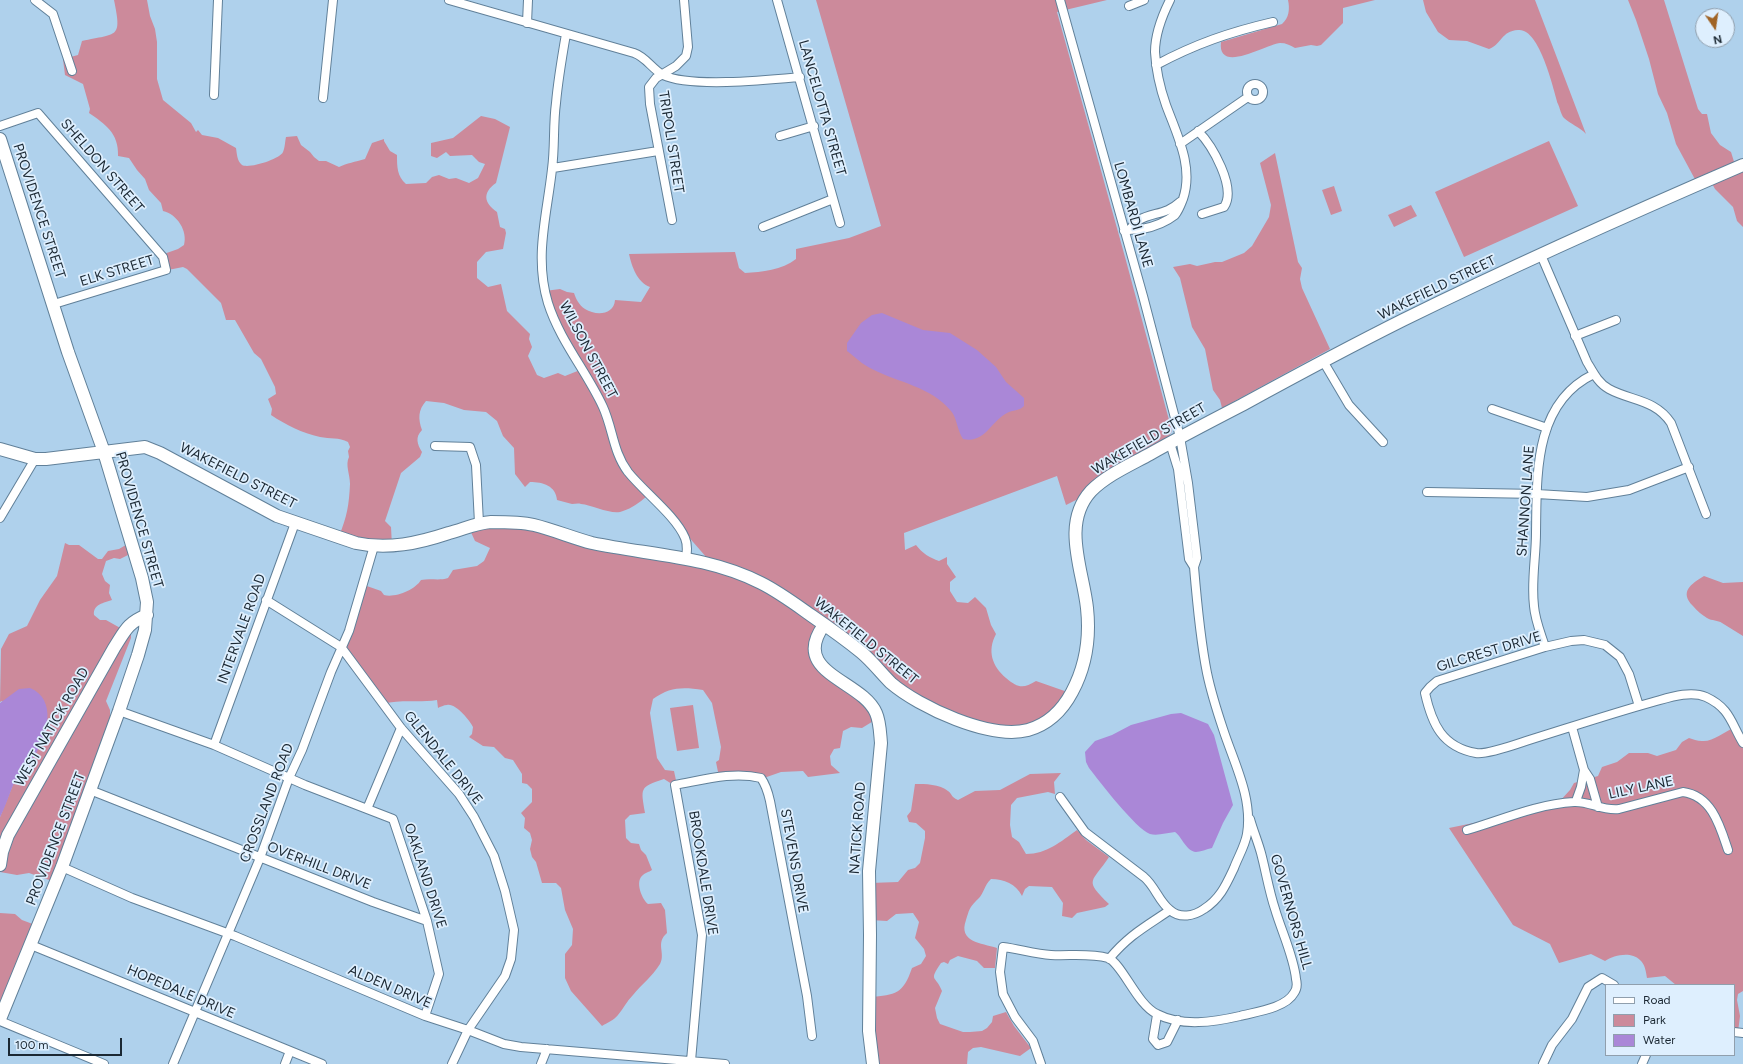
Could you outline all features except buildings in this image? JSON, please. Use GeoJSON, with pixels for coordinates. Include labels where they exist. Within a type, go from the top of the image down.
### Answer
{"type":"FeatureCollection","features":[{"type":"Feature","properties":{"kind":"street"},"geometry":{"type":"LineString","coordinates":[[35,0],[53,14],[72,72]]}},
{"type":"Feature","properties":{"kind":"street"},"geometry":{"type":"LineString","coordinates":[[214,95],[218,0]]}},
{"type":"Feature","properties":{"kind":"street"},"geometry":{"type":"LineString","coordinates":[[323,98],[333,0]]}},
{"type":"Feature","properties":{"kind":"street"},"geometry":{"type":"LineString","coordinates":[[449,0],[640,55],[663,74],[692,81],[710,82],[800,77]]}},
{"type":"Feature","properties":{"kind":"street"},"geometry":{"type":"LineString","coordinates":[[527,23],[528,0]]}},
{"type":"Feature","properties":{"kind":"street"},"geometry":{"type":"LineString","coordinates":[[663,74],[683,60],[686,56],[688,47],[684,0]]}},
{"type":"Feature","properties":{"kind":"street","name":"LANCELOTTA STREET"},"geometry":{"type":"LineString","coordinates":[[777,0],[814,126],[840,223]]}},
{"type":"Feature","properties":{"kind":"street","name":"LOMBARDI LANE"},"geometry":{"type":"LineString","coordinates":[[1060,0],[1127,230],[1175,440]]}},
{"type":"Feature","properties":{"kind":"street"},"geometry":{"type":"LineString","coordinates":[[1129,6],[1144,0]]}},
{"type":"Feature","properties":{"kind":"street"},"geometry":{"type":"LineString","coordinates":[[1127,230],[1141,229],[1167,220],[1178,210],[1186,187],[1186,163],[1166,105],[1156,65],[1155,47],[1157,35],[1162,18],[1170,0]]}},
{"type":"Feature","properties":{"kind":"street"},"geometry":{"type":"LineString","coordinates":[[1156,65],[1211,39],[1273,22]]}},
{"type":"Feature","properties":{"kind":"street","name":"WILSON STREET"},"geometry":{"type":"LineString","coordinates":[[566,34],[556,103],[553,168],[543,225],[542,274],[548,303],[556,322],[605,412],[612,438],[621,460],[637,483],[678,526],[686,540],[686,559]]}},
{"type":"Feature","properties":{"kind":"street","name":"TRIPOLI STREET"},"geometry":{"type":"LineString","coordinates":[[663,74],[652,82],[649,87],[650,104],[672,220]]}},
{"type":"Feature","properties":{"kind":"street"},"geometry":{"type":"LineString","coordinates":[[1180,144],[1248,97]]}},
{"type":"Feature","properties":{"kind":"street","name":"SHELDON STREET"},"geometry":{"type":"LineString","coordinates":[[0,126],[38,113],[163,257],[166,270]]}},
{"type":"Feature","properties":{"kind":"street"},"geometry":{"type":"LineString","coordinates":[[780,136],[814,126]]}},
{"type":"Feature","properties":{"kind":"street"},"geometry":{"type":"LineString","coordinates":[[1198,131],[1206,139],[1216,155],[1225,179],[1228,194],[1224,207],[1202,214]]}},
{"type":"Feature","properties":{"kind":"street","name":"PROVIDENCE STREET"},"geometry":{"type":"LineString","coordinates":[[0,139],[54,304],[68,352],[104,452],[142,578],[147,602],[145,630],[119,711],[62,867],[0,1020]]}},
{"type":"Feature","properties":{"kind":"street"},"geometry":{"type":"LineString","coordinates":[[553,168],[658,151]]}},
{"type":"Feature","properties":{"kind":"street","name":"WAKEFIELD STREET"},"geometry":{"type":"LineString","coordinates":[[0,449],[36,459],[67,458],[145,447],[277,516],[356,543],[374,546],[409,544],[479,523],[505,522],[534,525],[592,543],[686,559],[734,570],[773,589],[824,625],[862,653],[894,686],[918,701],[957,720],[980,727],[1014,732],[1030,729],[1046,722],[1058,713],[1069,699],[1080,677],[1085,655],[1087,608],[1075,537],[1075,525],[1079,511],[1086,498],[1101,482],[1175,440],[1323,361],[1404,320],[1650,204],[1743,164]]}},
{"type":"Feature","properties":{"kind":"street"},"geometry":{"type":"LineString","coordinates":[[763,227],[833,199]]}},
{"type":"Feature","properties":{"kind":"street"},"geometry":{"type":"LineString","coordinates":[[1540,255],[1575,336],[1594,374],[1608,388],[1651,404],[1667,416],[1689,467],[1706,514]]}},
{"type":"Feature","properties":{"kind":"street","name":"ELK STREET"},"geometry":{"type":"LineString","coordinates":[[54,304],[166,270]]}},
{"type":"Feature","properties":{"kind":"street"},"geometry":{"type":"LineString","coordinates":[[1575,336],[1616,320]]}},
{"type":"Feature","properties":{"kind":"street"},"geometry":{"type":"LineString","coordinates":[[1323,361],[1349,405],[1383,442]]}},
{"type":"Feature","properties":{"kind":"street","name":"SHANNON LANE"},"geometry":{"type":"LineString","coordinates":[[1545,648],[1534,606],[1538,463],[1547,428],[1557,408],[1570,391],[1594,374]]}},
{"type":"Feature","properties":{"kind":"street"},"geometry":{"type":"LineString","coordinates":[[1492,408],[1547,428]]}},
{"type":"Feature","properties":{"kind":"street","name":"GOVERNORS HILL"},"geometry":{"type":"LineString","coordinates":[[1170,910],[1183,916],[1193,914],[1207,907],[1218,897],[1226,886],[1245,842],[1247,828],[1247,813],[1242,783],[1223,728],[1207,673],[1197,615],[1194,567],[1196,550],[1187,477],[1175,440]]}},
{"type":"Feature","properties":{"kind":"street"},"geometry":{"type":"LineString","coordinates":[[435,446],[470,447],[476,465],[479,523]]}},
{"type":"Feature","properties":{"kind":"street"},"geometry":{"type":"LineString","coordinates":[[0,518],[36,459]]}},
{"type":"Feature","properties":{"kind":"street"},"geometry":{"type":"LineString","coordinates":[[1427,492],[1537,494],[1587,497],[1619,492],[1641,486],[1689,467]]}},
{"type":"Feature","properties":{"kind":"street","name":"INTERVALE ROAD"},"geometry":{"type":"LineString","coordinates":[[214,745],[295,522]]}},
{"type":"Feature","properties":{"kind":"street","name":"CROSSLAND ROAD"},"geometry":{"type":"LineString","coordinates":[[174,1064],[260,858],[289,778],[302,750],[341,647],[349,631],[374,546]]}},
{"type":"Feature","properties":{"kind":"street","name":"GLENDALE DRIVE"},"geometry":{"type":"LineString","coordinates":[[266,600],[341,647],[401,728],[459,794],[474,817],[500,872],[514,930],[508,971],[468,1030],[452,1064]]}},
{"type":"Feature","properties":{"kind":"street","name":"WEST NATICK ROAD"},"geometry":{"type":"LineString","coordinates":[[0,865],[2,852],[8,836],[114,648],[128,626],[134,620],[147,614]]}},
{"type":"Feature","properties":{"kind":"street","name":"NATICK ROAD"},"geometry":{"type":"LineString","coordinates":[[824,625],[817,634],[814,647],[818,661],[832,677],[863,697],[876,712],[880,730],[881,743],[869,871],[869,1031],[873,1064]]}},
{"type":"Feature","properties":{"kind":"street","name":"GILCREST DRIVE"},"geometry":{"type":"LineString","coordinates":[[1639,706],[1629,674],[1620,657],[1605,645],[1584,640],[1571,641],[1545,648],[1437,680],[1425,693],[1434,724],[1444,738],[1458,748],[1477,754],[1501,749],[1670,697],[1689,694],[1705,696],[1723,707],[1734,723],[1743,743]]}},
{"type":"Feature","properties":{"kind":"street","name":"OAKLAND DRIVE"},"geometry":{"type":"LineString","coordinates":[[119,711],[214,745],[289,778],[393,819],[427,921],[439,974],[425,1016]]}},
{"type":"Feature","properties":{"kind":"street","name":"LILY LANE"},"geometry":{"type":"LineString","coordinates":[[1572,727],[1584,770],[1590,779],[1598,807]]}},
{"type":"Feature","properties":{"kind":"street"},"geometry":{"type":"LineString","coordinates":[[367,809],[401,728]]}},
{"type":"Feature","properties":{"kind":"street","name":"LILY LANE"},"geometry":{"type":"LineString","coordinates":[[1576,801],[1581,787],[1584,770]]}},
{"type":"Feature","properties":{"kind":"street","name":"STEVENS DRIVE"},"geometry":{"type":"LineString","coordinates":[[675,785],[723,776],[749,775],[761,778],[765,784],[770,801],[807,996],[812,1036]]}},
{"type":"Feature","properties":{"kind":"street","name":"BROOKDALE DRIVE"},"geometry":{"type":"LineString","coordinates":[[675,785],[702,935],[691,1061]]}},
{"type":"Feature","properties":{"kind":"street","name":"OVERHILL DRIVE"},"geometry":{"type":"LineString","coordinates":[[90,790],[260,858],[427,921]]}},
{"type":"Feature","properties":{"kind":"street","name":"LILY LANE"},"geometry":{"type":"LineString","coordinates":[[1467,830],[1552,804],[1576,801],[1608,810],[1619,809],[1674,794],[1692,793],[1704,800],[1712,810],[1721,829],[1728,850]]}},
{"type":"Feature","properties":{"kind":"street"},"geometry":{"type":"LineString","coordinates":[[1041,1064],[1033,1041],[1015,1017],[1003,994],[1000,972],[1003,947],[1049,955],[1088,956],[1109,959],[1133,934],[1170,910],[1161,901],[1150,882],[1085,832],[1060,797]]}},
{"type":"Feature","properties":{"kind":"street","name":"GOVERNORS HILL"},"geometry":{"type":"LineString","coordinates":[[1109,959],[1115,963],[1144,1004],[1157,1015],[1178,1020],[1214,1022],[1264,1010],[1288,1000],[1295,992],[1296,978],[1271,896],[1261,853],[1247,813]]}},
{"type":"Feature","properties":{"kind":"street","name":"ALDEN DRIVE"},"geometry":{"type":"LineString","coordinates":[[62,867],[132,898],[227,934],[425,1016],[504,1044],[650,1060],[725,1064]]}},
{"type":"Feature","properties":{"kind":"street","name":"HOPEDALE DRIVE"},"geometry":{"type":"LineString","coordinates":[[30,944],[194,1013],[322,1064]]}},
{"type":"Feature","properties":{"kind":"street"},"geometry":{"type":"LineString","coordinates":[[1543,1064],[1552,1046],[1572,1019],[1588,987],[1602,978],[1612,984]]}},
{"type":"Feature","properties":{"kind":"street"},"geometry":{"type":"LineString","coordinates":[[1157,1015],[1153,1040],[1158,1045],[1167,1042],[1178,1020]]}},
{"type":"Feature","properties":{"kind":"street"},"geometry":{"type":"LineString","coordinates":[[0,1020],[104,1064]]}},
{"type":"Feature","properties":{"kind":"street"},"geometry":{"type":"LineString","coordinates":[[541,1064],[547,1049]]}},
{"type":"Feature","properties":{"kind":"street"},"geometry":{"type":"LineString","coordinates":[[285,1064],[290,1051]]}},
{"type":"Feature","properties":{"kind":"green space"},"geometry":{"type":"Polygon","coordinates":[[[114,0],[147,0],[150,16],[155,29],[157,42],[157,79],[163,100],[191,123],[196,132],[198,130],[202,135],[218,138],[236,148],[238,159],[242,165],[251,166],[271,160],[281,155],[284,149],[286,137],[297,136],[301,145],[319,161],[326,161],[339,167],[365,159],[372,143],[384,139],[390,151],[397,155],[397,167],[399,174],[406,184],[426,183],[432,177],[439,175],[449,179],[456,178],[469,183],[478,178],[485,164],[479,162],[472,155],[450,156],[446,152],[437,158],[431,156],[431,143],[453,138],[481,116],[495,119],[510,127],[496,183],[488,190],[486,198],[489,205],[497,212],[500,227],[505,229],[506,233],[503,249],[486,252],[477,262],[477,278],[488,287],[501,284],[507,311],[530,334],[529,339],[532,347],[528,356],[537,375],[544,378],[558,373],[565,376],[580,370],[545,291],[560,289],[574,293],[578,302],[585,309],[594,313],[604,313],[611,309],[615,300],[641,302],[650,287],[645,285],[638,278],[629,254],[735,252],[739,268],[745,273],[758,272],[772,270],[790,263],[796,259],[796,249],[849,238],[881,226],[816,0],[1107,0],[1057,12],[1172,431],[1169,436],[1103,474],[1078,499],[1066,505],[1057,476],[904,533],[905,550],[916,545],[929,557],[936,560],[939,561],[947,557],[947,564],[956,577],[950,582],[950,591],[957,602],[968,603],[975,597],[986,608],[991,625],[996,634],[992,646],[992,658],[1001,673],[1017,685],[1024,686],[1036,681],[1076,695],[1068,709],[1053,721],[980,732],[938,718],[916,707],[888,686],[821,624],[816,661],[857,694],[875,720],[862,728],[851,727],[843,731],[840,748],[834,749],[830,756],[831,765],[840,773],[808,777],[803,771],[781,772],[761,779],[719,777],[716,762],[719,760],[721,747],[712,703],[703,690],[689,688],[676,689],[665,692],[653,699],[650,713],[657,758],[665,770],[674,771],[677,785],[675,786],[664,779],[646,787],[643,793],[645,813],[630,815],[625,820],[626,838],[631,843],[639,844],[641,850],[646,855],[652,870],[641,877],[639,883],[640,891],[648,904],[661,903],[665,910],[667,933],[661,944],[662,960],[657,969],[631,997],[620,1013],[602,1026],[571,991],[565,978],[565,954],[572,945],[573,929],[565,910],[561,888],[556,883],[542,883],[536,862],[532,857],[530,849],[532,840],[530,833],[524,828],[525,818],[521,813],[532,802],[532,789],[527,784],[522,783],[522,774],[513,760],[505,758],[494,747],[483,746],[469,737],[472,734],[473,727],[466,717],[451,705],[438,708],[437,700],[383,704],[345,652],[364,585],[381,591],[384,595],[389,596],[399,594],[410,590],[421,580],[448,578],[453,570],[477,566],[484,561],[490,548],[475,541],[469,528],[492,523],[571,538],[707,558],[673,519],[647,496],[623,511],[614,512],[557,500],[554,491],[544,484],[530,482],[525,487],[515,474],[514,448],[503,436],[497,421],[486,412],[464,410],[444,403],[426,401],[421,408],[419,418],[422,430],[418,435],[418,443],[422,452],[420,457],[401,473],[385,521],[391,527],[392,546],[339,536],[346,517],[349,498],[350,480],[347,463],[349,457],[348,451],[350,447],[348,442],[341,439],[320,437],[301,431],[271,415],[272,409],[268,399],[276,394],[275,387],[261,359],[254,353],[235,320],[226,320],[221,303],[187,269],[183,267],[168,270],[161,255],[178,249],[184,245],[185,240],[183,229],[177,219],[163,211],[161,203],[149,190],[145,179],[129,158],[118,156],[116,141],[110,130],[89,113],[90,109],[83,84],[65,75],[63,59],[78,55],[82,41],[110,35],[117,28],[114,0]]]}},
{"type":"Feature","properties":{"kind":"green space"},"geometry":{"type":"Polygon","coordinates":[[[1288,0],[1375,0],[1343,8],[1343,23],[1321,45],[1295,48],[1288,44],[1280,43],[1255,52],[1234,57],[1227,56],[1222,52],[1221,42],[1282,24],[1288,13],[1288,0]]]}},
{"type":"Feature","properties":{"kind":"green space"},"geometry":{"type":"Polygon","coordinates":[[[1423,0],[1535,0],[1586,134],[1563,117],[1549,72],[1539,48],[1526,32],[1518,30],[1512,31],[1489,49],[1467,41],[1449,40],[1438,32],[1426,12],[1423,0]]]}},
{"type":"Feature","properties":{"kind":"green space"},"geometry":{"type":"Polygon","coordinates":[[[1628,0],[1664,0],[1698,109],[1702,114],[1707,114],[1711,133],[1720,145],[1731,152],[1736,168],[1743,165],[1743,227],[1737,221],[1733,207],[1715,189],[1710,180],[1697,183],[1676,144],[1667,113],[1658,94],[1649,59],[1636,20],[1628,0]]]}},
{"type":"Feature","properties":{"kind":"green space"},"geometry":{"type":"Polygon","coordinates":[[[1549,141],[1578,206],[1464,257],[1435,192],[1549,141]]]}},
{"type":"Feature","properties":{"kind":"green space"},"geometry":{"type":"Polygon","coordinates":[[[1275,153],[1298,262],[1302,268],[1300,279],[1302,288],[1330,349],[1222,408],[1220,400],[1213,390],[1205,349],[1192,327],[1180,278],[1173,267],[1190,264],[1197,266],[1222,262],[1244,253],[1252,246],[1269,217],[1271,205],[1260,163],[1275,153]]]}},
{"type":"Feature","properties":{"kind":"green space"},"geometry":{"type":"Polygon","coordinates":[[[1334,186],[1342,211],[1331,215],[1322,190],[1334,186]]]}},
{"type":"Feature","properties":{"kind":"green space"},"geometry":{"type":"Polygon","coordinates":[[[1411,205],[1417,216],[1394,227],[1388,215],[1411,205]]]}},
{"type":"Feature","properties":{"kind":"green space"},"geometry":{"type":"Polygon","coordinates":[[[131,542],[134,552],[120,559],[114,558],[106,561],[102,574],[105,581],[110,585],[109,593],[112,600],[100,604],[94,611],[94,615],[100,620],[106,620],[131,634],[131,638],[106,701],[110,710],[110,735],[55,882],[29,873],[17,875],[0,872],[4,838],[0,837],[0,817],[14,782],[36,753],[2,701],[0,702],[1,649],[9,634],[27,626],[40,600],[57,576],[65,543],[69,545],[79,545],[98,559],[102,559],[108,551],[119,549],[131,542]]]}},
{"type":"Feature","properties":{"kind":"green space"},"geometry":{"type":"Polygon","coordinates":[[[1704,576],[1723,583],[1743,582],[1743,636],[1720,622],[1705,617],[1696,610],[1689,601],[1687,597],[1688,589],[1691,585],[1704,576]]]}},
{"type":"Feature","properties":{"kind":"green space"},"geometry":{"type":"Polygon","coordinates":[[[693,705],[699,748],[677,751],[670,708],[693,705]]]}},
{"type":"Feature","properties":{"kind":"green space"},"geometry":{"type":"Polygon","coordinates":[[[1735,727],[1743,740],[1743,991],[1738,994],[1737,1000],[1740,1016],[1738,1032],[1735,1032],[1735,984],[1675,984],[1665,976],[1647,978],[1642,962],[1636,957],[1627,955],[1613,957],[1605,961],[1591,954],[1559,963],[1550,944],[1513,925],[1449,828],[1537,810],[1558,803],[1570,790],[1574,783],[1598,776],[1602,767],[1617,762],[1629,753],[1648,753],[1657,756],[1676,750],[1682,742],[1689,738],[1706,741],[1735,727]]]}},
{"type":"Feature","properties":{"kind":"green space"},"geometry":{"type":"Polygon","coordinates":[[[1061,773],[1054,782],[1055,794],[1048,792],[1017,798],[1011,805],[1010,825],[1012,837],[1019,842],[1026,854],[1047,850],[1077,830],[1086,840],[1109,857],[1095,877],[1093,885],[1109,904],[1105,907],[1077,913],[1072,918],[1062,916],[1063,903],[1052,887],[1029,886],[1025,889],[1022,896],[1013,885],[1000,880],[991,879],[982,895],[970,908],[964,927],[965,933],[972,940],[997,948],[995,968],[984,968],[977,961],[958,956],[950,960],[948,964],[944,962],[941,963],[934,976],[942,991],[935,1008],[940,1024],[963,1032],[982,1031],[992,1022],[993,1016],[1006,1012],[1014,1026],[1031,1048],[1020,1056],[981,1047],[973,1048],[968,1052],[967,1064],[874,1064],[870,997],[897,992],[902,988],[909,977],[912,968],[921,964],[926,956],[924,949],[915,938],[919,922],[913,913],[896,914],[887,921],[870,920],[870,883],[898,882],[908,870],[915,868],[920,863],[925,831],[916,823],[909,822],[907,816],[911,811],[915,784],[941,787],[958,800],[975,791],[1000,790],[1030,774],[1061,773]]]}},
{"type":"Feature","properties":{"kind":"green space"},"geometry":{"type":"Polygon","coordinates":[[[0,913],[15,914],[22,920],[38,926],[0,1019],[0,913]]]}},
{"type":"Feature","properties":{"kind":"water"},"geometry":{"type":"Polygon","coordinates":[[[882,313],[923,330],[950,333],[977,350],[996,367],[1006,382],[1024,398],[1024,406],[1001,417],[987,431],[977,438],[971,440],[963,439],[951,411],[934,396],[924,390],[882,374],[862,363],[847,351],[847,343],[861,323],[872,315],[882,313]]]}},
{"type":"Feature","properties":{"kind":"water"},"geometry":{"type":"Polygon","coordinates":[[[30,688],[38,693],[44,700],[47,709],[48,718],[44,738],[35,755],[14,783],[0,817],[0,703],[19,689],[30,688]]]}},
{"type":"Feature","properties":{"kind":"water"},"geometry":{"type":"Polygon","coordinates":[[[1181,713],[1208,724],[1214,735],[1233,805],[1212,848],[1198,852],[1189,849],[1175,832],[1153,835],[1144,830],[1118,804],[1089,768],[1086,762],[1085,752],[1095,741],[1112,735],[1131,725],[1171,714],[1181,713]]]}}]}
